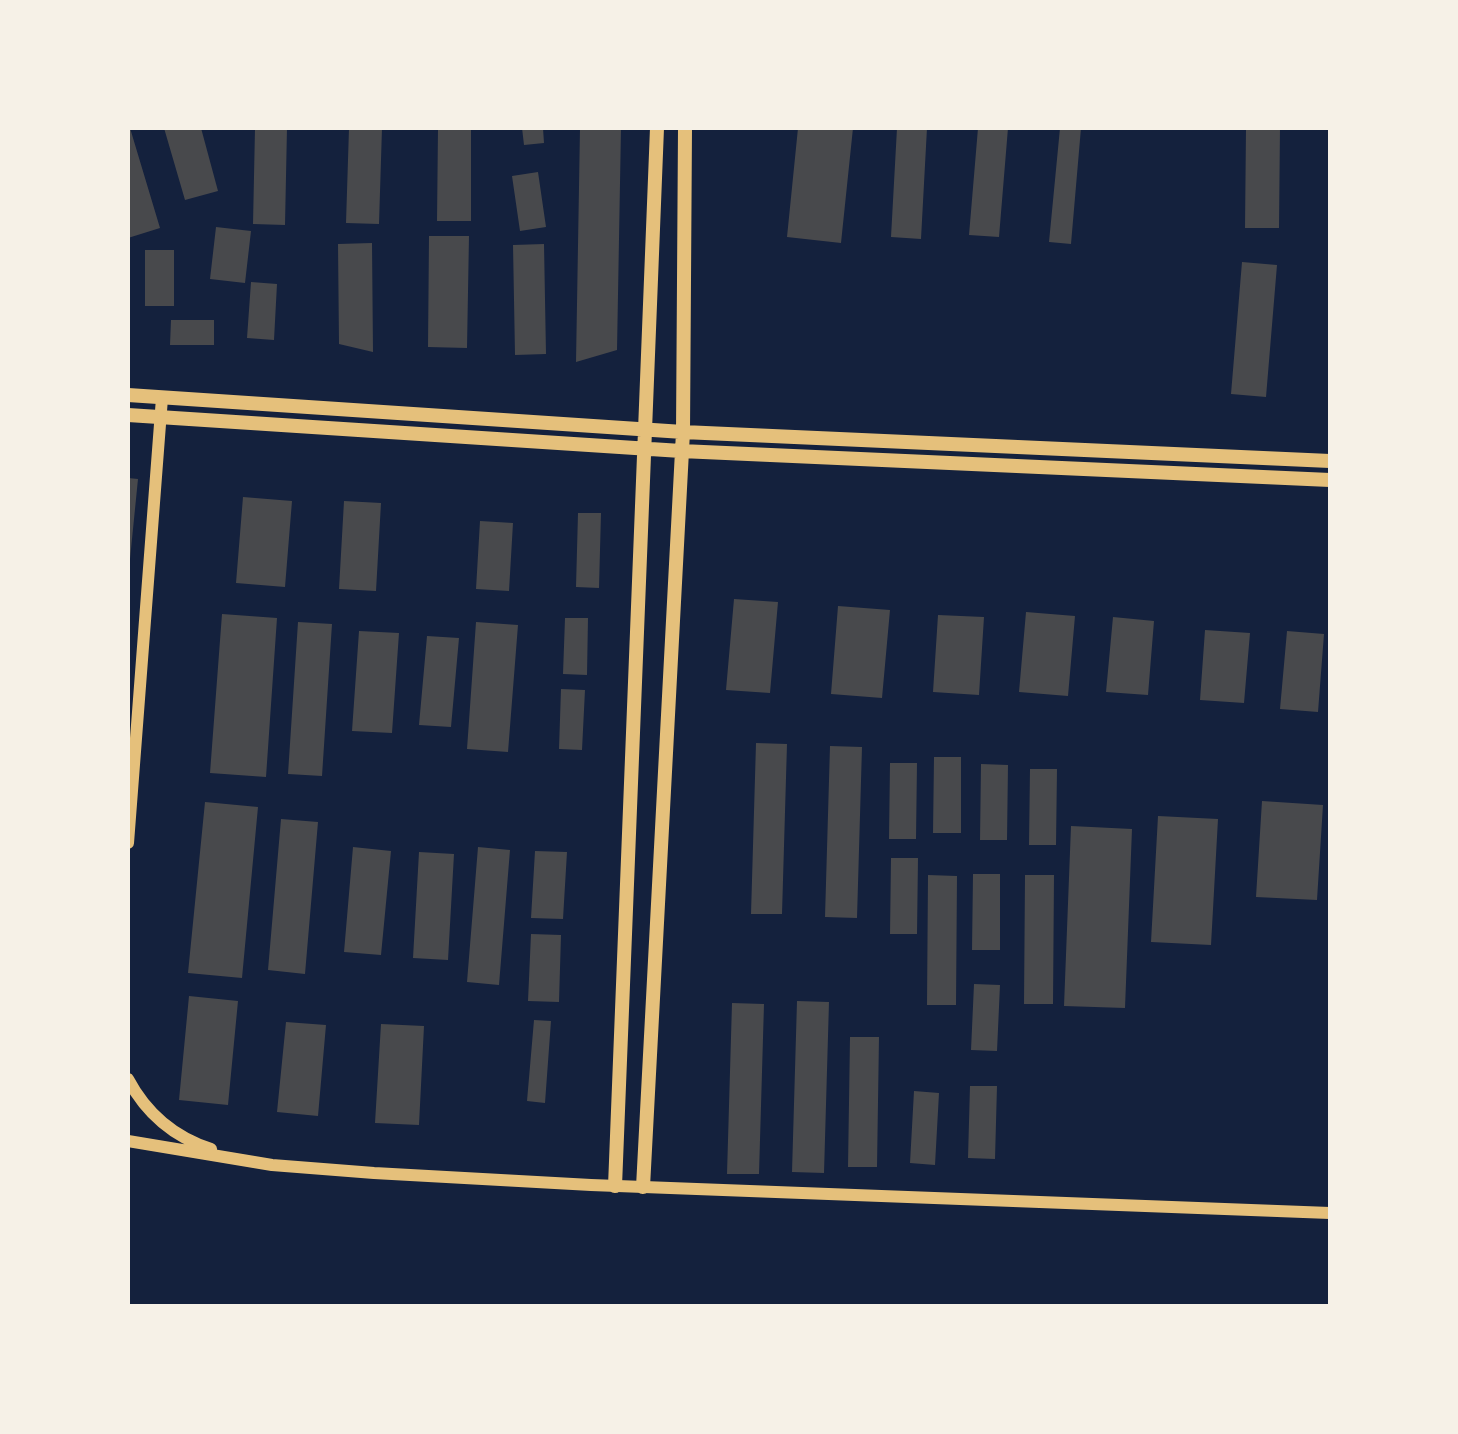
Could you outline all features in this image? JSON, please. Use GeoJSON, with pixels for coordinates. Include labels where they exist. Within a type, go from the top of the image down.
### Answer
{"type":"FeatureCollection","features":[{"type":"Feature","properties":{"kind":"main road"},"geometry":{"type":"LineString","coordinates":[[615,1186],[657,128]]}},
{"type":"Feature","properties":{"kind":"main road"},"geometry":{"type":"LineString","coordinates":[[643,1186],[682,451],[685,128]]}},
{"type":"Feature","properties":{"kind":"main road"},"geometry":{"type":"LineString","coordinates":[[128,395],[682,432],[1330,461]]}},
{"type":"Feature","properties":{"kind":"main road"},"geometry":{"type":"LineString","coordinates":[[128,415],[682,451],[1330,480]]}},
{"type":"Feature","properties":{"kind":"street"},"geometry":{"type":"LineString","coordinates":[[128,843],[162,398]]}},
{"type":"Feature","properties":{"kind":"street"},"geometry":{"type":"LineString","coordinates":[[128,1079],[140,1103],[168,1128],[198,1145],[272,1165]]}},
{"type":"Feature","properties":{"kind":"street"},"geometry":{"type":"LineString","coordinates":[[128,1140],[272,1165],[615,1186],[1330,1214]]}},
{"type":"Feature","properties":{"kind":"building"},"geometry":{"type":"Polygon","coordinates":[[[128,128],[160,228],[128,238],[128,128]]]}},
{"type":"Feature","properties":{"kind":"building"},"geometry":{"type":"Polygon","coordinates":[[[164,128],[201,128],[218,191],[185,200],[164,128]]]}},
{"type":"Feature","properties":{"kind":"building"},"geometry":{"type":"Polygon","coordinates":[[[255,128],[287,128],[285,225],[253,224],[255,128]]]}},
{"type":"Feature","properties":{"kind":"building"},"geometry":{"type":"Polygon","coordinates":[[[349,128],[382,128],[379,224],[346,223],[349,128]]]}},
{"type":"Feature","properties":{"kind":"building"},"geometry":{"type":"Polygon","coordinates":[[[438,128],[471,128],[471,221],[437,221],[438,128]]]}},
{"type":"Feature","properties":{"kind":"building"},"geometry":{"type":"Polygon","coordinates":[[[522,128],[543,128],[544,143],[524,145],[522,128]]]}},
{"type":"Feature","properties":{"kind":"building"},"geometry":{"type":"Polygon","coordinates":[[[580,128],[621,128],[617,350],[576,362],[580,128]]]}},
{"type":"Feature","properties":{"kind":"building"},"geometry":{"type":"Polygon","coordinates":[[[798,128],[853,128],[841,243],[787,237],[798,128]]]}},
{"type":"Feature","properties":{"kind":"building"},"geometry":{"type":"Polygon","coordinates":[[[897,128],[927,128],[921,239],[891,237],[897,128]]]}},
{"type":"Feature","properties":{"kind":"building"},"geometry":{"type":"Polygon","coordinates":[[[978,128],[1008,128],[999,237],[969,235],[978,128]]]}},
{"type":"Feature","properties":{"kind":"building"},"geometry":{"type":"Polygon","coordinates":[[[1060,128],[1081,128],[1071,244],[1049,242],[1060,128]]]}},
{"type":"Feature","properties":{"kind":"building"},"geometry":{"type":"Polygon","coordinates":[[[1246,128],[1280,128],[1279,228],[1245,228],[1246,128]]]}},
{"type":"Feature","properties":{"kind":"building"},"geometry":{"type":"Polygon","coordinates":[[[538,172],[546,227],[520,231],[512,176],[538,172]]]}},
{"type":"Feature","properties":{"kind":"building"},"geometry":{"type":"Polygon","coordinates":[[[216,227],[251,231],[245,283],[210,279],[216,227]]]}},
{"type":"Feature","properties":{"kind":"building"},"geometry":{"type":"Polygon","coordinates":[[[429,236],[469,236],[467,348],[428,347],[429,236]]]}},
{"type":"Feature","properties":{"kind":"building"},"geometry":{"type":"Polygon","coordinates":[[[372,243],[373,352],[339,344],[338,244],[372,243]]]}},
{"type":"Feature","properties":{"kind":"building"},"geometry":{"type":"Polygon","coordinates":[[[544,244],[546,354],[515,355],[513,245],[544,244]]]}},
{"type":"Feature","properties":{"kind":"building"},"geometry":{"type":"Polygon","coordinates":[[[145,250],[174,250],[174,306],[145,306],[145,250]]]}},
{"type":"Feature","properties":{"kind":"building"},"geometry":{"type":"Polygon","coordinates":[[[1242,262],[1277,265],[1266,397],[1231,394],[1242,262]]]}},
{"type":"Feature","properties":{"kind":"building"},"geometry":{"type":"Polygon","coordinates":[[[251,282],[277,284],[274,340],[247,338],[251,282]]]}},
{"type":"Feature","properties":{"kind":"building"},"geometry":{"type":"Polygon","coordinates":[[[171,320],[214,320],[214,345],[170,345],[171,320]]]}},
{"type":"Feature","properties":{"kind":"building"},"geometry":{"type":"Polygon","coordinates":[[[128,478],[138,479],[130,559],[128,559],[128,478]]]}},
{"type":"Feature","properties":{"kind":"building"},"geometry":{"type":"Polygon","coordinates":[[[243,497],[292,501],[285,587],[236,583],[243,497]]]}},
{"type":"Feature","properties":{"kind":"building"},"geometry":{"type":"Polygon","coordinates":[[[344,501],[381,503],[376,591],[339,589],[344,501]]]}},
{"type":"Feature","properties":{"kind":"building"},"geometry":{"type":"Polygon","coordinates":[[[578,513],[601,513],[599,588],[576,587],[578,513]]]}},
{"type":"Feature","properties":{"kind":"building"},"geometry":{"type":"Polygon","coordinates":[[[480,521],[513,523],[509,591],[476,589],[480,521]]]}},
{"type":"Feature","properties":{"kind":"building"},"geometry":{"type":"Polygon","coordinates":[[[734,599],[778,602],[770,693],[726,690],[734,599]]]}},
{"type":"Feature","properties":{"kind":"building"},"geometry":{"type":"Polygon","coordinates":[[[838,606],[890,610],[882,698],[831,694],[838,606]]]}},
{"type":"Feature","properties":{"kind":"building"},"geometry":{"type":"Polygon","coordinates":[[[1026,612],[1075,616],[1068,696],[1019,692],[1026,612]]]}},
{"type":"Feature","properties":{"kind":"building"},"geometry":{"type":"Polygon","coordinates":[[[222,614],[277,618],[266,777],[210,773],[222,614]]]}},
{"type":"Feature","properties":{"kind":"building"},"geometry":{"type":"Polygon","coordinates":[[[938,615],[984,617],[979,695],[933,692],[938,615]]]}},
{"type":"Feature","properties":{"kind":"building"},"geometry":{"type":"Polygon","coordinates":[[[1113,617],[1154,621],[1148,695],[1106,692],[1113,617]]]}},
{"type":"Feature","properties":{"kind":"building"},"geometry":{"type":"Polygon","coordinates":[[[565,618],[588,618],[587,675],[563,674],[565,618]]]}},
{"type":"Feature","properties":{"kind":"building"},"geometry":{"type":"Polygon","coordinates":[[[298,622],[332,624],[322,776],[288,774],[298,622]]]}},
{"type":"Feature","properties":{"kind":"building"},"geometry":{"type":"Polygon","coordinates":[[[476,622],[518,625],[508,752],[467,749],[476,622]]]}},
{"type":"Feature","properties":{"kind":"building"},"geometry":{"type":"Polygon","coordinates":[[[1205,630],[1250,633],[1244,703],[1200,700],[1205,630]]]}},
{"type":"Feature","properties":{"kind":"building"},"geometry":{"type":"Polygon","coordinates":[[[359,631],[399,633],[392,733],[352,731],[359,631]]]}},
{"type":"Feature","properties":{"kind":"building"},"geometry":{"type":"Polygon","coordinates":[[[1287,631],[1324,634],[1318,712],[1280,709],[1287,631]]]}},
{"type":"Feature","properties":{"kind":"building"},"geometry":{"type":"Polygon","coordinates":[[[427,636],[459,638],[451,727],[419,725],[427,636]]]}},
{"type":"Feature","properties":{"kind":"building"},"geometry":{"type":"Polygon","coordinates":[[[561,689],[585,690],[582,750],[559,749],[561,689]]]}},
{"type":"Feature","properties":{"kind":"building"},"geometry":{"type":"Polygon","coordinates":[[[756,743],[787,744],[782,914],[751,914],[756,743]]]}},
{"type":"Feature","properties":{"kind":"building"},"geometry":{"type":"Polygon","coordinates":[[[830,746],[862,747],[857,918],[825,917],[830,746]]]}},
{"type":"Feature","properties":{"kind":"building"},"geometry":{"type":"Polygon","coordinates":[[[934,757],[961,757],[961,833],[933,833],[934,757]]]}},
{"type":"Feature","properties":{"kind":"building"},"geometry":{"type":"Polygon","coordinates":[[[890,763],[917,763],[916,839],[889,839],[890,763]]]}},
{"type":"Feature","properties":{"kind":"building"},"geometry":{"type":"Polygon","coordinates":[[[981,764],[1008,765],[1007,840],[980,840],[981,764]]]}},
{"type":"Feature","properties":{"kind":"building"},"geometry":{"type":"Polygon","coordinates":[[[1030,769],[1057,769],[1056,845],[1029,845],[1030,769]]]}},
{"type":"Feature","properties":{"kind":"building"},"geometry":{"type":"Polygon","coordinates":[[[1262,801],[1323,805],[1317,900],[1256,897],[1262,801]]]}},
{"type":"Feature","properties":{"kind":"building"},"geometry":{"type":"Polygon","coordinates":[[[205,802],[258,807],[242,978],[188,973],[205,802]]]}},
{"type":"Feature","properties":{"kind":"building"},"geometry":{"type":"Polygon","coordinates":[[[1158,816],[1218,819],[1211,945],[1151,942],[1158,816]]]}},
{"type":"Feature","properties":{"kind":"building"},"geometry":{"type":"Polygon","coordinates":[[[281,819],[318,822],[305,974],[268,970],[281,819]]]}},
{"type":"Feature","properties":{"kind":"building"},"geometry":{"type":"Polygon","coordinates":[[[1071,826],[1132,829],[1125,1008],[1064,1006],[1071,826]]]}},
{"type":"Feature","properties":{"kind":"building"},"geometry":{"type":"Polygon","coordinates":[[[353,847],[391,851],[381,955],[344,952],[353,847]]]}},
{"type":"Feature","properties":{"kind":"building"},"geometry":{"type":"Polygon","coordinates":[[[478,847],[510,850],[499,985],[467,982],[478,847]]]}},
{"type":"Feature","properties":{"kind":"building"},"geometry":{"type":"Polygon","coordinates":[[[535,851],[567,852],[563,919],[531,918],[535,851]]]}},
{"type":"Feature","properties":{"kind":"building"},"geometry":{"type":"Polygon","coordinates":[[[419,852],[454,854],[448,960],[413,958],[419,852]]]}},
{"type":"Feature","properties":{"kind":"building"},"geometry":{"type":"Polygon","coordinates":[[[891,858],[918,858],[917,934],[890,934],[891,858]]]}},
{"type":"Feature","properties":{"kind":"building"},"geometry":{"type":"Polygon","coordinates":[[[973,874],[1000,874],[1000,950],[972,950],[973,874]]]}},
{"type":"Feature","properties":{"kind":"building"},"geometry":{"type":"Polygon","coordinates":[[[928,875],[957,876],[956,1005],[927,1005],[928,875]]]}},
{"type":"Feature","properties":{"kind":"building"},"geometry":{"type":"Polygon","coordinates":[[[1025,875],[1054,875],[1053,1004],[1024,1004],[1025,875]]]}},
{"type":"Feature","properties":{"kind":"building"},"geometry":{"type":"Polygon","coordinates":[[[531,934],[561,935],[559,1002],[528,1001],[531,934]]]}},
{"type":"Feature","properties":{"kind":"building"},"geometry":{"type":"Polygon","coordinates":[[[974,984],[1000,985],[997,1051],[971,1050],[974,984]]]}},
{"type":"Feature","properties":{"kind":"building"},"geometry":{"type":"Polygon","coordinates":[[[189,996],[238,1001],[228,1105],[179,1100],[189,996]]]}},
{"type":"Feature","properties":{"kind":"building"},"geometry":{"type":"Polygon","coordinates":[[[797,1001],[829,1002],[824,1173],[792,1172],[797,1001]]]}},
{"type":"Feature","properties":{"kind":"building"},"geometry":{"type":"Polygon","coordinates":[[[732,1003],[764,1004],[759,1174],[727,1174],[732,1003]]]}},
{"type":"Feature","properties":{"kind":"building"},"geometry":{"type":"Polygon","coordinates":[[[534,1020],[551,1021],[545,1103],[527,1101],[534,1020]]]}},
{"type":"Feature","properties":{"kind":"building"},"geometry":{"type":"Polygon","coordinates":[[[286,1022],[326,1025],[318,1116],[277,1112],[286,1022]]]}},
{"type":"Feature","properties":{"kind":"building"},"geometry":{"type":"Polygon","coordinates":[[[381,1024],[424,1026],[419,1125],[375,1123],[381,1024]]]}},
{"type":"Feature","properties":{"kind":"building"},"geometry":{"type":"Polygon","coordinates":[[[850,1037],[879,1037],[877,1167],[848,1167],[850,1037]]]}},
{"type":"Feature","properties":{"kind":"building"},"geometry":{"type":"Polygon","coordinates":[[[970,1086],[997,1086],[995,1159],[968,1158],[970,1086]]]}},
{"type":"Feature","properties":{"kind":"building"},"geometry":{"type":"Polygon","coordinates":[[[914,1091],[939,1093],[935,1165],[910,1163],[914,1091]]]}}]}
